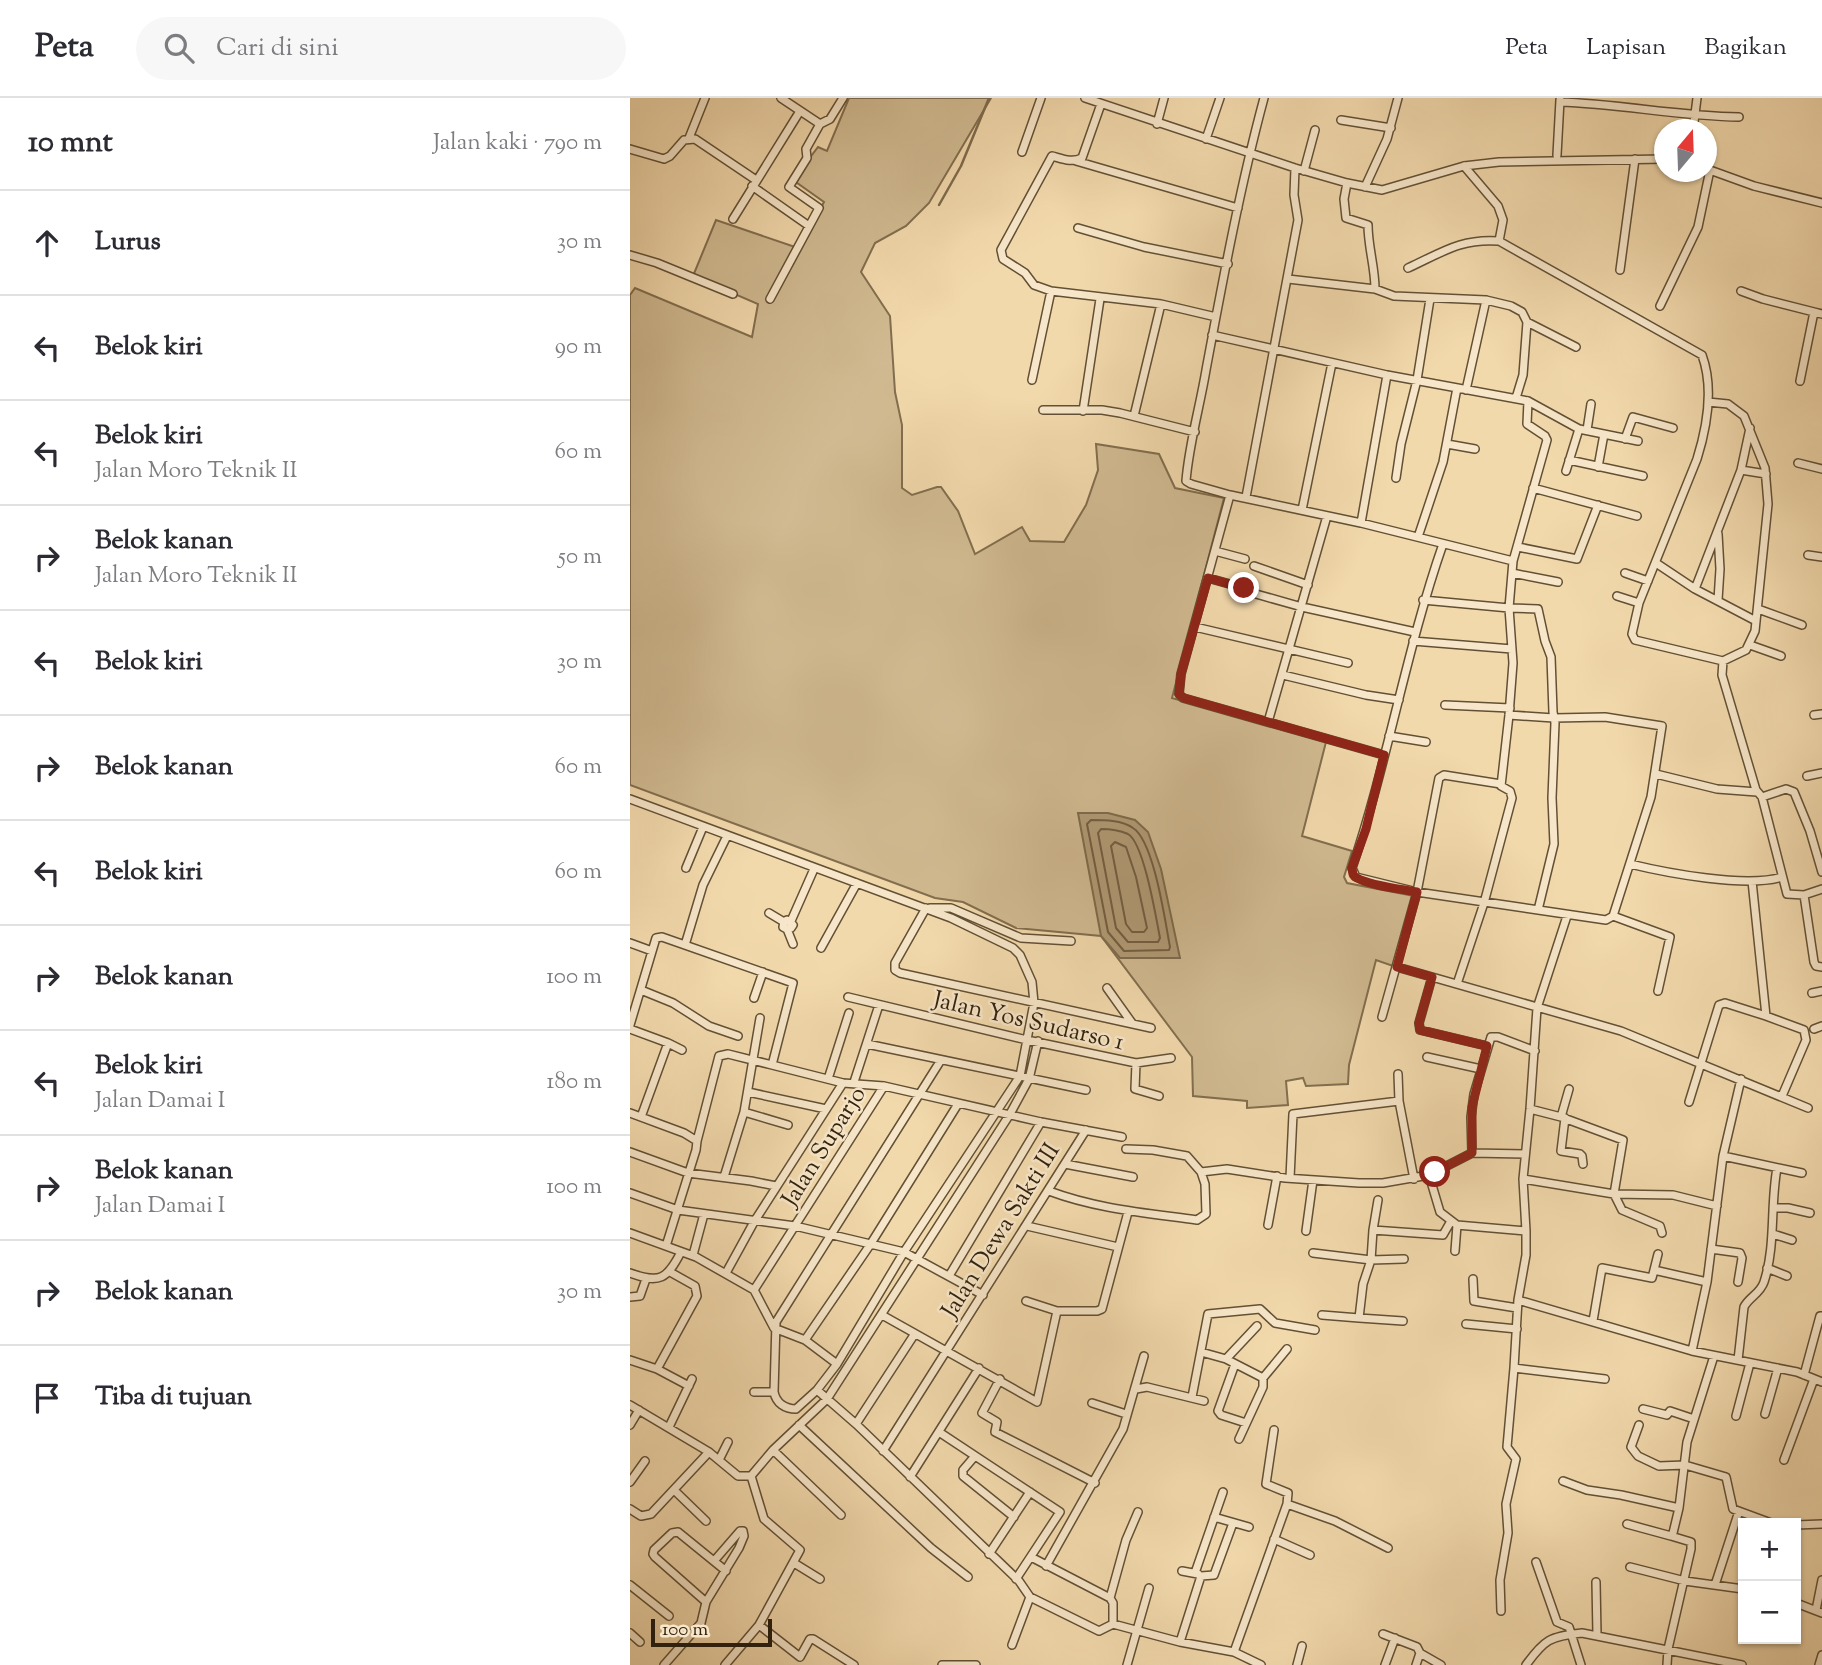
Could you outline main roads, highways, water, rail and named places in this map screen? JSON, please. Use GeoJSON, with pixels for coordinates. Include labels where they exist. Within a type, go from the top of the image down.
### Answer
{"type":"FeatureCollection","features":[{"type":"Feature","properties":{"kind":"water"},"geometry":{"type":"Polygon","coordinates":[[[1078,813],[1108,813],[1135,820],[1148,832],[1161,869],[1180,958],[1120,958],[1101,936],[1078,813]]]}},
{"type":"Feature","properties":{"kind":"waterway"},"geometry":{"type":"LineString","coordinates":[[939,205],[961,166],[989,98]]}}]}
